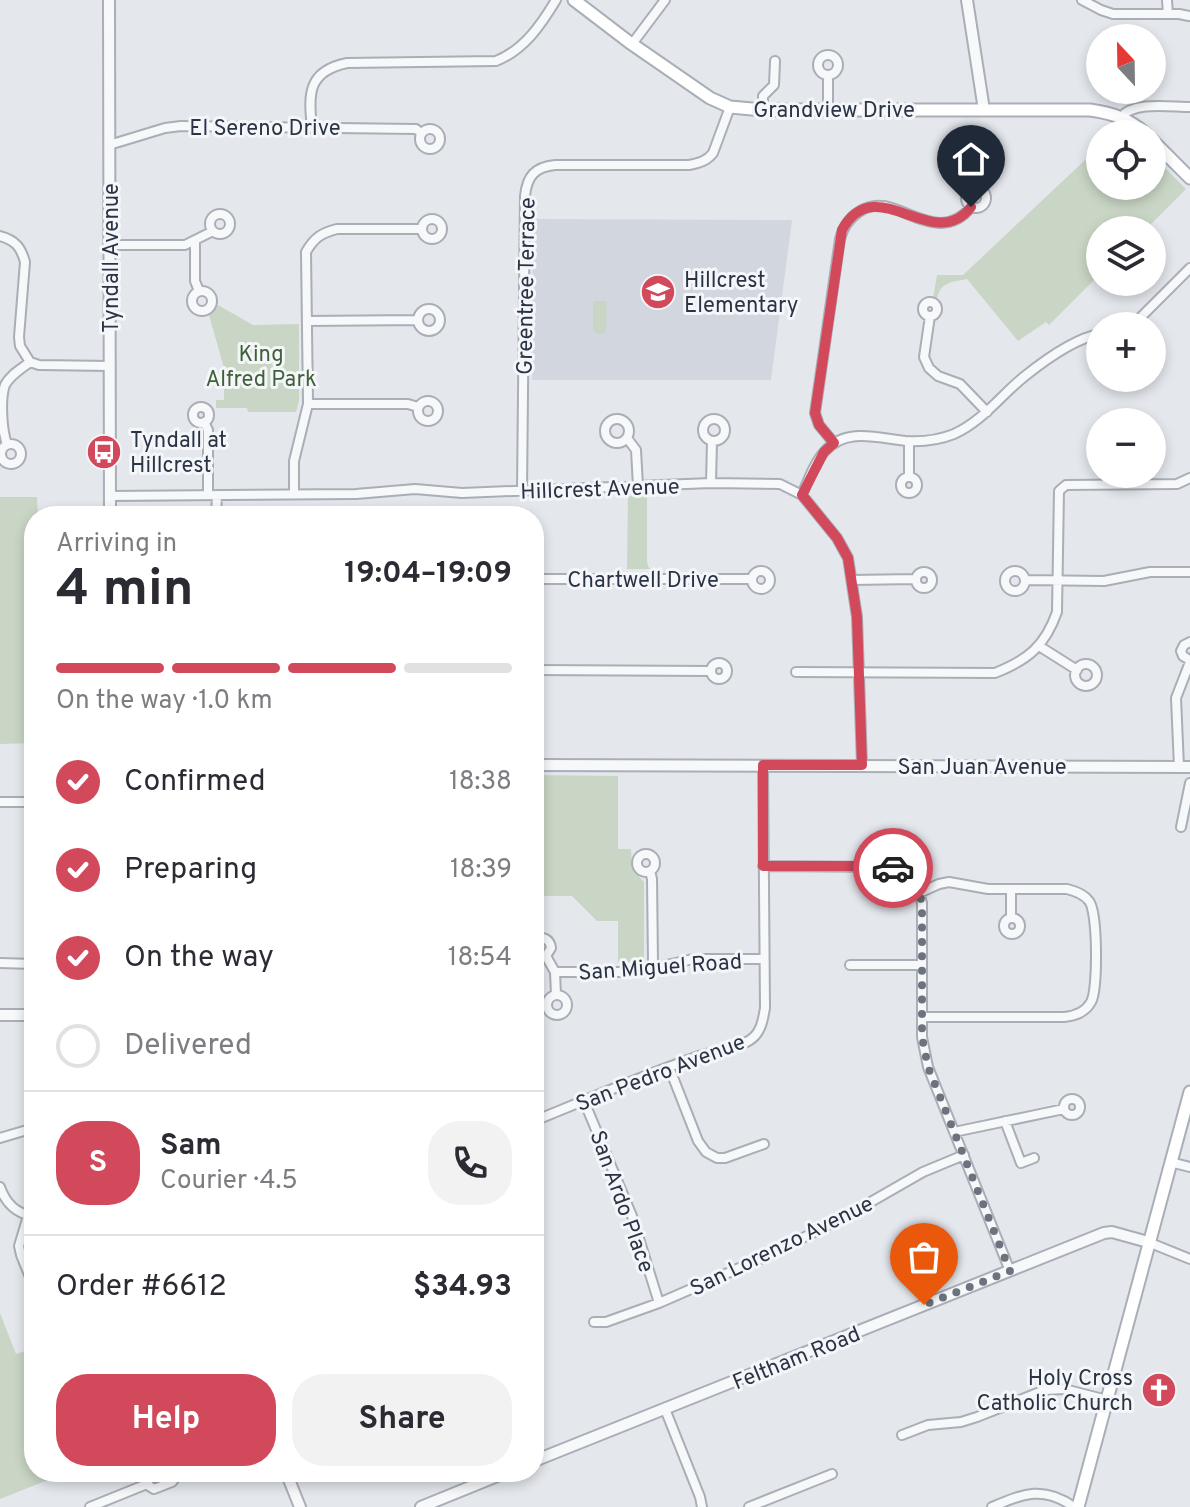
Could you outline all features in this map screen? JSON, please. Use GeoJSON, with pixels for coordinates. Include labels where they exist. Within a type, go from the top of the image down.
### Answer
{"type":"FeatureCollection","features":[{"type":"Feature","properties":{"kind":"main road","name":"Grandview Drive"},"geometry":{"type":"LineString","coordinates":[[574,0],[710,98],[730,107],[763,110],[1090,110],[1121,117]]}},
{"type":"Feature","properties":{"kind":"main road"},"geometry":{"type":"LineString","coordinates":[[1121,117],[1125,120]]}},
{"type":"Feature","properties":{"kind":"main road"},"geometry":{"type":"LineString","coordinates":[[1166,154],[1190,178]]}},
{"type":"Feature","properties":{"kind":"main road"},"geometry":{"type":"LineString","coordinates":[[1076,1507],[1190,1092]]}},
{"type":"Feature","properties":{"kind":"street","name":"Tyndall Avenue"},"geometry":{"type":"LineString","coordinates":[[109,0],[110,506]]}},
{"type":"Feature","properties":{"kind":"street"},"geometry":{"type":"LineString","coordinates":[[312,127],[309,103],[312,87],[316,78],[328,69],[347,63],[496,61],[514,53],[527,40],[556,0]]}},
{"type":"Feature","properties":{"kind":"street"},"geometry":{"type":"LineString","coordinates":[[632,44],[665,0]]}},
{"type":"Feature","properties":{"kind":"street"},"geometry":{"type":"LineString","coordinates":[[967,0],[984,110]]}},
{"type":"Feature","properties":{"kind":"street"},"geometry":{"type":"LineString","coordinates":[[1082,0],[1113,14],[1190,16],[1190,23]]}},
{"type":"Feature","properties":{"kind":"street"},"geometry":{"type":"LineString","coordinates":[[1167,0],[1168,14]]}},
{"type":"Feature","properties":{"kind":"street"},"geometry":{"type":"LineString","coordinates":[[763,110],[763,96],[774,85],[775,61]]}},
{"type":"Feature","properties":{"kind":"street"},"geometry":{"type":"LineString","coordinates":[[828,75],[828,110]]}},
{"type":"Feature","properties":{"kind":"street","name":"Greentree Terrace"},"geometry":{"type":"LineString","coordinates":[[522,491],[525,196],[528,180],[548,166],[689,165],[702,162],[713,153],[730,107]]}},
{"type":"Feature","properties":{"kind":"street"},"geometry":{"type":"LineString","coordinates":[[1121,117],[1135,107],[1190,107]]}},
{"type":"Feature","properties":{"kind":"street","name":"El Sereno Drive"},"geometry":{"type":"LineString","coordinates":[[109,145],[173,127],[416,129],[421,133]]}},
{"type":"Feature","properties":{"kind":"street"},"geometry":{"type":"LineString","coordinates":[[834,443],[819,425],[815,413],[840,239],[846,222],[862,209],[881,205],[918,219],[940,223],[957,220],[971,207]]}},
{"type":"Feature","properties":{"kind":"street"},"geometry":{"type":"LineString","coordinates":[[294,494],[294,461],[308,404],[306,252],[313,239],[337,229],[421,229]]}},
{"type":"Feature","properties":{"kind":"street"},"geometry":{"type":"LineString","coordinates":[[110,245],[185,245],[213,231]]}},
{"type":"Feature","properties":{"kind":"street"},"geometry":{"type":"LineString","coordinates":[[0,236],[11,239],[23,254],[25,262],[19,337],[20,346],[30,362],[39,365],[110,366]]}},
{"type":"Feature","properties":{"kind":"street"},"geometry":{"type":"LineString","coordinates":[[195,241],[195,281],[199,291]]}},
{"type":"Feature","properties":{"kind":"street"},"geometry":{"type":"LineString","coordinates":[[1146,312],[1190,268]]}},
{"type":"Feature","properties":{"kind":"street"},"geometry":{"type":"LineString","coordinates":[[930,316],[924,357],[929,368],[938,376],[960,384],[987,412]]}},
{"type":"Feature","properties":{"kind":"street"},"geometry":{"type":"LineString","coordinates":[[307,321],[418,320]]}},
{"type":"Feature","properties":{"kind":"street"},"geometry":{"type":"LineString","coordinates":[[862,765],[857,617],[848,558],[837,538],[802,495],[824,452],[834,443],[849,437],[866,435],[931,441],[953,434],[971,425],[1025,376],[1070,345],[1086,339]]}},
{"type":"Feature","properties":{"kind":"street"},"geometry":{"type":"LineString","coordinates":[[7,444],[3,434],[5,385],[10,377],[30,362]]}},
{"type":"Feature","properties":{"kind":"street"},"geometry":{"type":"LineString","coordinates":[[308,404],[408,404],[418,407]]}},
{"type":"Feature","properties":{"kind":"street"},"geometry":{"type":"LineString","coordinates":[[204,422],[208,430],[214,506]]}},
{"type":"Feature","properties":{"kind":"street"},"geometry":{"type":"LineString","coordinates":[[627,438],[636,450],[638,486]]}},
{"type":"Feature","properties":{"kind":"street"},"geometry":{"type":"LineString","coordinates":[[711,483],[712,441]]}},
{"type":"Feature","properties":{"kind":"street"},"geometry":{"type":"LineString","coordinates":[[909,441],[909,476]]}},
{"type":"Feature","properties":{"kind":"street"},"geometry":{"type":"LineString","coordinates":[[796,672],[995,673],[1029,657],[1050,630],[1057,612],[1059,491],[1066,485],[1177,484],[1190,478]]}},
{"type":"Feature","properties":{"kind":"street","name":"Hillcrest Avenue"},"geometry":{"type":"LineString","coordinates":[[110,496],[356,494],[415,489],[462,493],[711,483],[780,484],[802,495]]}},
{"type":"Feature","properties":{"kind":"street"},"geometry":{"type":"LineString","coordinates":[[1026,580],[1104,581],[1150,572],[1190,572]]}},
{"type":"Feature","properties":{"kind":"street","name":"Chartwell Drive"},"geometry":{"type":"LineString","coordinates":[[544,579],[752,579]]}},
{"type":"Feature","properties":{"kind":"street"},"geometry":{"type":"LineString","coordinates":[[852,580],[915,579]]}},
{"type":"Feature","properties":{"kind":"street"},"geometry":{"type":"LineString","coordinates":[[1184,767],[1176,698],[1190,661],[1181,651],[1190,642]]}},
{"type":"Feature","properties":{"kind":"street"},"geometry":{"type":"LineString","coordinates":[[1039,646],[1077,670]]}},
{"type":"Feature","properties":{"kind":"street"},"geometry":{"type":"LineString","coordinates":[[544,670],[710,671]]}},
{"type":"Feature","properties":{"kind":"street","name":"San Juan Avenue"},"geometry":{"type":"LineString","coordinates":[[544,765],[1184,767]]}},
{"type":"Feature","properties":{"kind":"street","name":"San Pedro Avenue"},"geometry":{"type":"LineString","coordinates":[[544,1117],[669,1067],[749,1041],[761,1028],[764,1017],[763,765]]}},
{"type":"Feature","properties":{"kind":"street"},"geometry":{"type":"LineString","coordinates":[[1181,827],[1190,783]]}},
{"type":"Feature","properties":{"kind":"street"},"geometry":{"type":"LineString","coordinates":[[0,802],[24,802]]}},
{"type":"Feature","properties":{"kind":"street"},"geometry":{"type":"LineString","coordinates":[[763,866],[890,867],[907,875],[919,893],[922,903],[923,1044],[928,1067],[1010,1271]]}},
{"type":"Feature","properties":{"kind":"street"},"geometry":{"type":"LineString","coordinates":[[650,871],[654,969]]}},
{"type":"Feature","properties":{"kind":"street"},"geometry":{"type":"LineString","coordinates":[[919,893],[949,882],[988,889],[1067,889],[1090,901],[1095,915],[1095,991],[1088,1007],[1080,1014],[1064,1017],[922,1017]]}},
{"type":"Feature","properties":{"kind":"street"},"geometry":{"type":"LineString","coordinates":[[1011,890],[1011,918]]}},
{"type":"Feature","properties":{"kind":"street"},"geometry":{"type":"LineString","coordinates":[[544,939],[550,942],[550,952],[546,956],[555,972],[556,995]]}},
{"type":"Feature","properties":{"kind":"street","name":"San Miguel Road"},"geometry":{"type":"LineString","coordinates":[[555,972],[636,972],[693,959],[764,959]]}},
{"type":"Feature","properties":{"kind":"street"},"geometry":{"type":"LineString","coordinates":[[0,963],[24,964]]}},
{"type":"Feature","properties":{"kind":"street"},"geometry":{"type":"LineString","coordinates":[[850,965],[922,965]]}},
{"type":"Feature","properties":{"kind":"street"},"geometry":{"type":"LineString","coordinates":[[0,1015],[24,1015]]}},
{"type":"Feature","properties":{"kind":"street"},"geometry":{"type":"LineString","coordinates":[[669,1067],[698,1141],[706,1152],[717,1158],[725,1158],[764,1144]]}},
{"type":"Feature","properties":{"kind":"street","name":"San Ardo Place"},"geometry":{"type":"LineString","coordinates":[[584,1101],[623,1193],[659,1303]]}},
{"type":"Feature","properties":{"kind":"street"},"geometry":{"type":"LineString","coordinates":[[954,1132],[1064,1109]]}},
{"type":"Feature","properties":{"kind":"street"},"geometry":{"type":"LineString","coordinates":[[1005,1121],[1021,1163],[1034,1158]]}},
{"type":"Feature","properties":{"kind":"street"},"geometry":{"type":"LineString","coordinates":[[0,1138],[24,1131]]}},
{"type":"Feature","properties":{"kind":"street","name":"San Lorenzo Avenue"},"geometry":{"type":"LineString","coordinates":[[594,1322],[606,1322],[659,1303],[769,1255],[923,1172],[964,1155]]}},
{"type":"Feature","properties":{"kind":"street"},"geometry":{"type":"LineString","coordinates":[[1170,1162],[1190,1167]]}},
{"type":"Feature","properties":{"kind":"street"},"geometry":{"type":"LineString","coordinates":[[0,1187],[11,1207],[24,1213]]}},
{"type":"Feature","properties":{"kind":"street","name":"Feltham Road"},"geometry":{"type":"LineString","coordinates":[[544,1457],[1104,1233],[1112,1232],[1148,1242]]}},
{"type":"Feature","properties":{"kind":"street"},"geometry":{"type":"LineString","coordinates":[[24,1234],[19,1246],[24,1262]]}},
{"type":"Feature","properties":{"kind":"street"},"geometry":{"type":"LineString","coordinates":[[1148,1242],[1190,1259]]}},
{"type":"Feature","properties":{"kind":"street"},"geometry":{"type":"LineString","coordinates":[[902,1435],[936,1423],[969,1420],[1056,1388],[1107,1400]]}},
{"type":"Feature","properties":{"kind":"street"},"geometry":{"type":"LineString","coordinates":[[665,1409],[702,1507]]}},
{"type":"Feature","properties":{"kind":"street"},"geometry":{"type":"LineString","coordinates":[[749,1507],[832,1474]]}},
{"type":"Feature","properties":{"kind":"street"},"geometry":{"type":"LineString","coordinates":[[90,1507],[147,1484],[157,1488],[170,1482]]}},
{"type":"Feature","properties":{"kind":"street"},"geometry":{"type":"LineString","coordinates":[[290,1482],[300,1507]]}},
{"type":"Feature","properties":{"kind":"street"},"geometry":{"type":"LineString","coordinates":[[421,1507],[482,1482]]}},
{"type":"Feature","properties":{"kind":"street"},"geometry":{"type":"LineString","coordinates":[[992,1507],[1035,1492],[1054,1496],[1076,1507]]}},
{"type":"Feature","properties":{"kind":"shaded area","name":"Hillcrest Elementary"},"geometry":{"type":"Polygon","coordinates":[[[533,219],[792,220],[771,380],[532,380],[533,219]]]}},
{"type":"Feature","properties":{"kind":"green space"},"geometry":{"type":"Polygon","coordinates":[[[1086,159],[1086,200],[1166,200],[1166,169],[1186,189],[1159,216],[1086,216],[1086,288],[1049,325],[1046,322],[1018,341],[967,279],[947,284],[940,290],[937,300],[933,299],[937,275],[963,275],[1086,159]]]}},
{"type":"Feature","properties":{"kind":"green space"},"geometry":{"type":"Polygon","coordinates":[[[593,301],[607,301],[606,331],[601,334],[593,330],[593,301]]]}},
{"type":"Feature","properties":{"kind":"green space","name":"King Alfred Park"},"geometry":{"type":"Polygon","coordinates":[[[218,305],[253,325],[299,324],[299,400],[296,412],[216,408],[216,400],[224,400],[224,368],[209,315],[218,305]]]}},
{"type":"Feature","properties":{"kind":"green space"},"geometry":{"type":"Polygon","coordinates":[[[647,495],[647,562],[649,568],[654,569],[627,569],[628,496],[647,495]]]}},
{"type":"Feature","properties":{"kind":"green space"},"geometry":{"type":"Polygon","coordinates":[[[0,497],[37,497],[37,506],[24,506],[24,743],[0,744],[0,497]]]}},
{"type":"Feature","properties":{"kind":"green space"},"geometry":{"type":"Polygon","coordinates":[[[544,775],[618,776],[618,849],[631,849],[632,869],[644,882],[644,956],[640,962],[618,962],[618,921],[597,921],[572,896],[544,896],[544,775]]]}},
{"type":"Feature","properties":{"kind":"green space"},"geometry":{"type":"Polygon","coordinates":[[[0,1313],[16,1354],[24,1351],[24,1482],[43,1482],[0,1499],[0,1313]]]}},
{"type":"Feature","properties":{"kind":"way so far"},"geometry":{"type":"LineString","coordinates":[[893,868],[907,875],[922,903],[922,1037],[928,1067],[1010,1271],[924,1305]]}},
{"type":"Feature","properties":{"kind":"place","name":"Hillcrest Elementary"},"geometry":{"type":"Point","coordinates":[658,292]}},
{"type":"Feature","properties":{"kind":"place","name":"Tyndall at Hillcrest"},"geometry":{"type":"Point","coordinates":[104,452]}},
{"type":"Feature","properties":{"kind":"place","name":"Holy Cross Catholic Church"},"geometry":{"type":"Point","coordinates":[1159,1390]}},
{"type":"Feature","properties":{"kind":"route"},"geometry":{"type":"LineString","coordinates":[[893,868],[763,866],[763,765],[862,765],[857,617],[848,558],[837,538],[802,495],[824,452],[834,443],[819,425],[815,413],[842,230],[846,222],[862,209],[881,205],[918,219],[940,223],[957,220],[971,207]]}}]}
